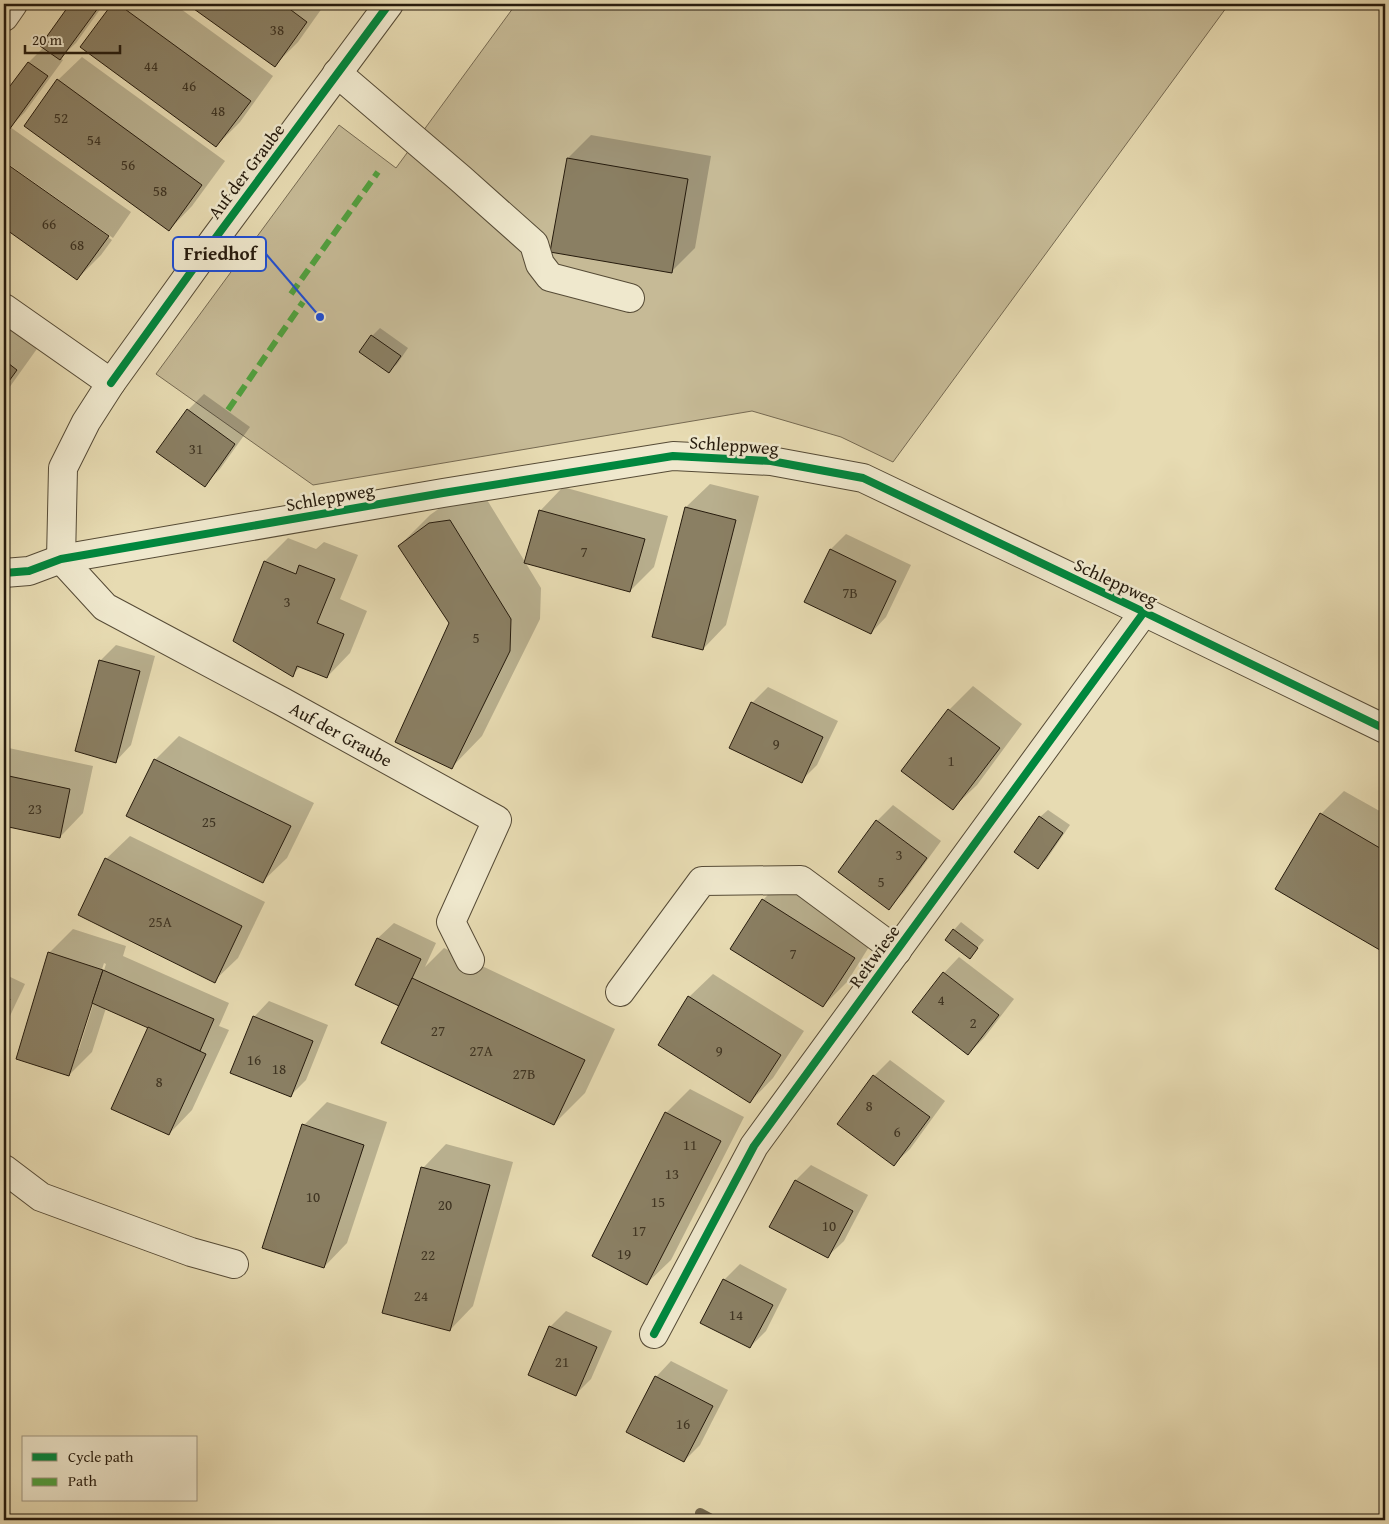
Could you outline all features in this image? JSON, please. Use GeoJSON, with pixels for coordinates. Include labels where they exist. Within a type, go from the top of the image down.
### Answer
{"type":"FeatureCollection","features":[{"type":"Feature","properties":{"kind":"street"},"geometry":{"type":"LineString","coordinates":[[4,17],[14,4]]}},
{"type":"Feature","properties":{"kind":"street","name":"Auf der Graube"},"geometry":{"type":"LineString","coordinates":[[389,4],[214,240],[111,383],[86,422],[62,468],[60,559],[105,607],[283,702],[497,820],[451,922],[470,960]]}},
{"type":"Feature","properties":{"kind":"street"},"geometry":{"type":"LineString","coordinates":[[337,73],[534,244],[540,264],[550,277],[630,298]]}},
{"type":"Feature","properties":{"kind":"street"},"geometry":{"type":"LineString","coordinates":[[4,308],[111,383]]}},
{"type":"Feature","properties":{"kind":"street","name":"Schleppweg"},"geometry":{"type":"LineString","coordinates":[[60,559],[434,494],[673,456],[771,461],[863,478],[1385,729]]}},
{"type":"Feature","properties":{"kind":"street"},"geometry":{"type":"LineString","coordinates":[[4,573],[29,570],[60,559]]}},
{"type":"Feature","properties":{"kind":"street","name":"Reitwiese"},"geometry":{"type":"LineString","coordinates":[[654,1334],[754,1146],[1144,612]]}},
{"type":"Feature","properties":{"kind":"street"},"geometry":{"type":"LineString","coordinates":[[620,992],[702,881],[801,880],[897,951]]}},
{"type":"Feature","properties":{"kind":"street"},"geometry":{"type":"LineString","coordinates":[[4,1169],[42,1197],[191,1252],[234,1264]]}},
{"type":"Feature","properties":{"kind":"shaded area"},"geometry":{"type":"Polygon","coordinates":[[[516,4],[1229,4],[893,462],[841,437],[752,411],[313,485],[156,374],[339,125],[396,168],[516,4]]]}},
{"type":"Feature","properties":{"kind":"building"},"geometry":{"type":"Polygon","coordinates":[[[70,4],[101,4],[60,60],[40,46],[70,4]]]}},
{"type":"Feature","properties":{"kind":"building"},"geometry":{"type":"Polygon","coordinates":[[[112,4],[118,4],[251,101],[216,147],[80,47],[112,4]]]}},
{"type":"Feature","properties":{"kind":"building"},"geometry":{"type":"Polygon","coordinates":[[[187,4],[283,4],[307,22],[275,67],[187,4]]]}},
{"type":"Feature","properties":{"kind":"building"},"geometry":{"type":"Polygon","coordinates":[[[28,62],[48,76],[9,130],[4,126],[4,94],[28,62]]]}},
{"type":"Feature","properties":{"kind":"building"},"geometry":{"type":"Polygon","coordinates":[[[57,79],[202,185],[169,231],[24,126],[57,79]]]}},
{"type":"Feature","properties":{"kind":"building"},"geometry":{"type":"Polygon","coordinates":[[[567,158],[688,179],[672,273],[550,252],[567,158]]]}},
{"type":"Feature","properties":{"kind":"building"},"geometry":{"type":"Polygon","coordinates":[[[4,162],[109,236],[77,280],[4,228],[4,162]]]}},
{"type":"Feature","properties":{"kind":"building"},"geometry":{"type":"Polygon","coordinates":[[[371,335],[401,356],[389,373],[359,352],[371,335]]]}},
{"type":"Feature","properties":{"kind":"building"},"geometry":{"type":"Polygon","coordinates":[[[4,360],[17,370],[4,388],[4,360]]]}},
{"type":"Feature","properties":{"kind":"building"},"geometry":{"type":"Polygon","coordinates":[[[187,409],[235,444],[205,487],[156,452],[187,409]]]}},
{"type":"Feature","properties":{"kind":"building"},"geometry":{"type":"Polygon","coordinates":[[[685,507],[736,520],[703,650],[652,637],[685,507]]]}},
{"type":"Feature","properties":{"kind":"building"},"geometry":{"type":"Polygon","coordinates":[[[539,510],[645,539],[630,592],[524,563],[539,510]]]}},
{"type":"Feature","properties":{"kind":"building"},"geometry":{"type":"Polygon","coordinates":[[[450,520],[511,619],[510,651],[452,769],[395,742],[449,623],[398,546],[429,523],[450,520]]]}},
{"type":"Feature","properties":{"kind":"building"},"geometry":{"type":"Polygon","coordinates":[[[830,549],[896,581],[871,634],[804,602],[830,549]]]}},
{"type":"Feature","properties":{"kind":"building"},"geometry":{"type":"Polygon","coordinates":[[[264,561],[296,574],[299,565],[335,579],[317,623],[344,634],[327,678],[297,666],[293,677],[233,641],[264,561]]]}},
{"type":"Feature","properties":{"kind":"building"},"geometry":{"type":"Polygon","coordinates":[[[99,660],[140,671],[116,763],[75,751],[99,660]]]}},
{"type":"Feature","properties":{"kind":"building"},"geometry":{"type":"Polygon","coordinates":[[[751,702],[823,737],[802,783],[729,748],[751,702]]]}},
{"type":"Feature","properties":{"kind":"building"},"geometry":{"type":"Polygon","coordinates":[[[948,709],[1000,748],[953,810],[901,771],[948,709]]]}},
{"type":"Feature","properties":{"kind":"building"},"geometry":{"type":"Polygon","coordinates":[[[154,759],[291,826],[263,883],[126,816],[154,759]]]}},
{"type":"Feature","properties":{"kind":"building"},"geometry":{"type":"Polygon","coordinates":[[[4,775],[70,789],[60,838],[4,826],[4,775]]]}},
{"type":"Feature","properties":{"kind":"building"},"geometry":{"type":"Polygon","coordinates":[[[1320,813],[1385,851],[1385,953],[1275,889],[1320,813]]]}},
{"type":"Feature","properties":{"kind":"building"},"geometry":{"type":"Polygon","coordinates":[[[1039,816],[1063,833],[1038,869],[1014,852],[1039,816]]]}},
{"type":"Feature","properties":{"kind":"building"},"geometry":{"type":"Polygon","coordinates":[[[876,820],[927,858],[889,910],[838,872],[876,820]]]}},
{"type":"Feature","properties":{"kind":"building"},"geometry":{"type":"Polygon","coordinates":[[[105,858],[242,926],[215,983],[78,915],[105,858]]]}},
{"type":"Feature","properties":{"kind":"building"},"geometry":{"type":"Polygon","coordinates":[[[762,899],[855,958],[823,1007],[730,949],[762,899]]]}},
{"type":"Feature","properties":{"kind":"building"},"geometry":{"type":"Polygon","coordinates":[[[953,929],[978,948],[970,959],[945,940],[953,929]]]}},
{"type":"Feature","properties":{"kind":"building"},"geometry":{"type":"Polygon","coordinates":[[[377,938],[421,959],[399,1006],[355,985],[377,938]]]}},
{"type":"Feature","properties":{"kind":"building"},"geometry":{"type":"Polygon","coordinates":[[[48,952],[103,970],[69,1076],[16,1059],[48,952]]]}},
{"type":"Feature","properties":{"kind":"building"},"geometry":{"type":"Polygon","coordinates":[[[103,970],[214,1019],[200,1051],[92,1003],[103,970]]]}},
{"type":"Feature","properties":{"kind":"building"},"geometry":{"type":"Polygon","coordinates":[[[943,972],[999,1015],[968,1055],[912,1012],[943,972]]]}},
{"type":"Feature","properties":{"kind":"building"},"geometry":{"type":"Polygon","coordinates":[[[412,978],[585,1060],[554,1125],[381,1043],[412,978]]]}},
{"type":"Feature","properties":{"kind":"building"},"geometry":{"type":"Polygon","coordinates":[[[688,996],[781,1055],[750,1103],[658,1045],[688,996]]]}},
{"type":"Feature","properties":{"kind":"building"},"geometry":{"type":"Polygon","coordinates":[[[4,997],[10,999],[4,1013],[4,997]]]}},
{"type":"Feature","properties":{"kind":"building"},"geometry":{"type":"Polygon","coordinates":[[[253,1016],[313,1041],[291,1097],[230,1073],[253,1016]]]}},
{"type":"Feature","properties":{"kind":"building"},"geometry":{"type":"Polygon","coordinates":[[[148,1027],[206,1054],[169,1135],[111,1109],[148,1027]]]}},
{"type":"Feature","properties":{"kind":"building"},"geometry":{"type":"Polygon","coordinates":[[[873,1075],[930,1117],[894,1166],[837,1124],[873,1075]]]}},
{"type":"Feature","properties":{"kind":"building"},"geometry":{"type":"Polygon","coordinates":[[[665,1112],[721,1141],[647,1285],[592,1256],[665,1112]]]}},
{"type":"Feature","properties":{"kind":"building"},"geometry":{"type":"Polygon","coordinates":[[[302,1124],[364,1145],[324,1268],[262,1248],[302,1124]]]}},
{"type":"Feature","properties":{"kind":"building"},"geometry":{"type":"Polygon","coordinates":[[[421,1167],[490,1185],[450,1331],[382,1313],[421,1167]]]}},
{"type":"Feature","properties":{"kind":"building"},"geometry":{"type":"Polygon","coordinates":[[[795,1180],[853,1211],[828,1258],[769,1227],[795,1180]]]}},
{"type":"Feature","properties":{"kind":"building"},"geometry":{"type":"Polygon","coordinates":[[[723,1279],[773,1305],[750,1348],[700,1323],[723,1279]]]}},
{"type":"Feature","properties":{"kind":"building"},"geometry":{"type":"Polygon","coordinates":[[[549,1326],[597,1347],[576,1396],[528,1375],[549,1326]]]}},
{"type":"Feature","properties":{"kind":"building"},"geometry":{"type":"Polygon","coordinates":[[[655,1376],[713,1406],[684,1462],[626,1432],[655,1376]]]}},
{"type":"Feature","properties":{"kind":"waterway"},"geometry":{"type":"LineString","coordinates":[[700,1513],[713,1520]]}},
{"type":"Feature","properties":{"kind":"marked path"},"geometry":{"type":"LineString","coordinates":[[291,294],[378,172]]}},
{"type":"Feature","properties":{"kind":"marked path"},"geometry":{"type":"LineString","coordinates":[[228,410],[303,302]]}},
{"type":"Feature","properties":{"kind":"cycle path"},"geometry":{"type":"LineString","coordinates":[[111,383],[214,240],[389,4]]}},
{"type":"Feature","properties":{"kind":"cycle path"},"geometry":{"type":"LineString","coordinates":[[4,573],[29,571],[61,559],[443,493],[673,456],[771,461],[863,478],[1385,729]]}},
{"type":"Feature","properties":{"kind":"cycle path"},"geometry":{"type":"LineString","coordinates":[[654,1334],[754,1146],[1144,612]]}},
{"type":"Feature","properties":{"kind":"place","name":"Friedhof"},"geometry":{"type":"Point","coordinates":[320,317]}}]}
